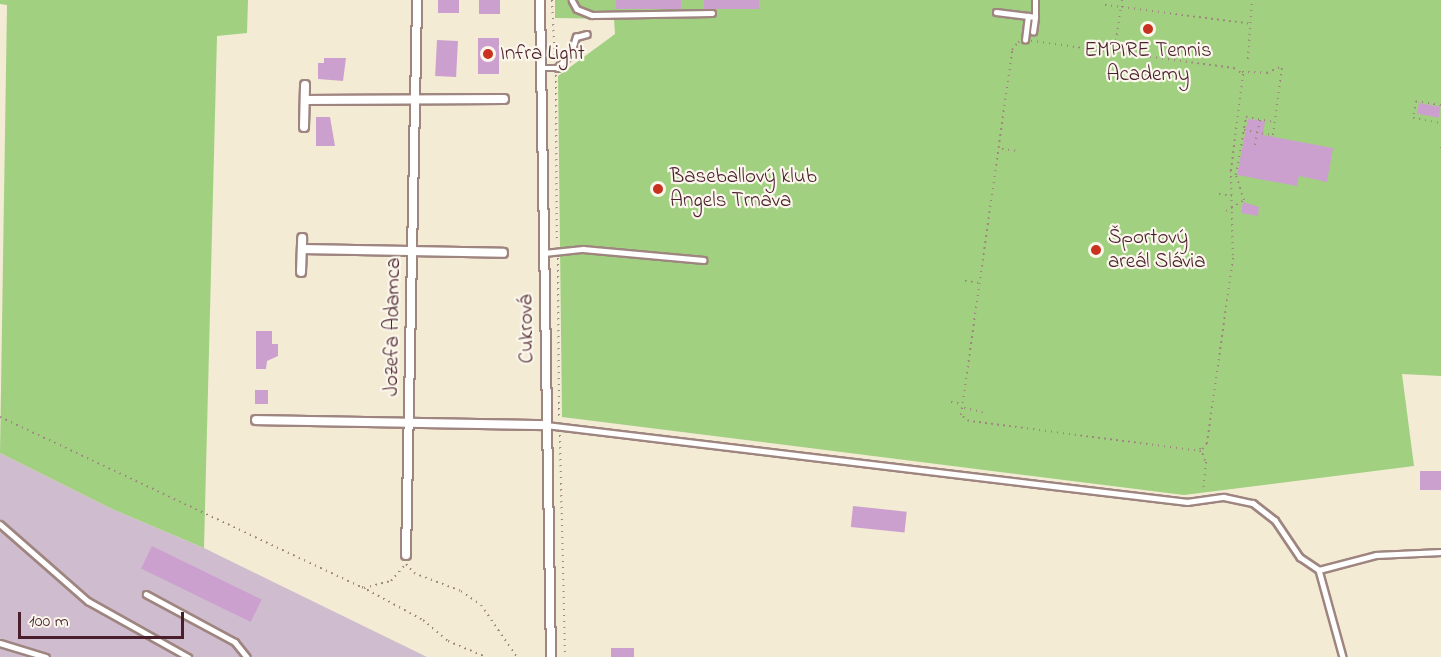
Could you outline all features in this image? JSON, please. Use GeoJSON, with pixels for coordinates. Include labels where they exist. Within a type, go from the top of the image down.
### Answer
{"type":"FeatureCollection","features":[{"type":"Feature","properties":{"kind":"street","name":"Jozefa Adamca"},"geometry":{"type":"LineString","coordinates":[[406,560],[417,0]]}},
{"type":"Feature","properties":{"kind":"street","name":"Cukrová"},"geometry":{"type":"LineString","coordinates":[[540,0],[543,68],[550,657]]}},
{"type":"Feature","properties":{"kind":"street"},"geometry":{"type":"LineString","coordinates":[[304,127],[305,85]]}},
{"type":"Feature","properties":{"kind":"street"},"geometry":{"type":"LineString","coordinates":[[305,100],[504,99]]}},
{"type":"Feature","properties":{"kind":"street"},"geometry":{"type":"LineString","coordinates":[[301,272],[302,238]]}},
{"type":"Feature","properties":{"kind":"street"},"geometry":{"type":"LineString","coordinates":[[302,249],[503,253]]}},
{"type":"Feature","properties":{"kind":"street"},"geometry":{"type":"LineString","coordinates":[[256,420],[546,425]]}},
{"type":"Feature","properties":{"kind":"lane"},"geometry":{"type":"LineString","coordinates":[[572,0],[577,9],[592,15],[712,13]]}},
{"type":"Feature","properties":{"kind":"lane"},"geometry":{"type":"LineString","coordinates":[[1033,32],[1035,0]]}},
{"type":"Feature","properties":{"kind":"lane"},"geometry":{"type":"LineString","coordinates":[[996,12],[1035,17]]}},
{"type":"Feature","properties":{"kind":"lane"},"geometry":{"type":"LineString","coordinates":[[1025,40],[1028,16]]}},
{"type":"Feature","properties":{"kind":"lane"},"geometry":{"type":"LineString","coordinates":[[543,68],[556,68],[571,53],[576,37],[586,34]]}},
{"type":"Feature","properties":{"kind":"lane"},"geometry":{"type":"LineString","coordinates":[[544,253],[583,249],[703,260]]}},
{"type":"Feature","properties":{"kind":"lane"},"geometry":{"type":"LineString","coordinates":[[546,425],[1187,502],[1224,497],[1252,503],[1275,520],[1300,557],[1319,570],[1343,657]]}},
{"type":"Feature","properties":{"kind":"lane"},"geometry":{"type":"LineString","coordinates":[[0,524],[88,601],[188,657]]}},
{"type":"Feature","properties":{"kind":"lane"},"geometry":{"type":"LineString","coordinates":[[1319,570],[1376,555],[1441,552]]}},
{"type":"Feature","properties":{"kind":"lane"},"geometry":{"type":"LineString","coordinates":[[146,594],[235,642],[247,657]]}},
{"type":"Feature","properties":{"kind":"lane"},"geometry":{"type":"LineString","coordinates":[[0,643],[46,657]]}},
{"type":"Feature","properties":{"kind":"path"},"geometry":{"type":"LineString","coordinates":[[552,0],[556,68],[557,253],[565,657]]}},
{"type":"Feature","properties":{"kind":"path"},"geometry":{"type":"LineString","coordinates":[[1116,40],[1122,0]]}},
{"type":"Feature","properties":{"kind":"path"},"geometry":{"type":"LineString","coordinates":[[1248,59],[1252,0]]}},
{"type":"Feature","properties":{"kind":"path"},"geometry":{"type":"LineString","coordinates":[[1105,5],[1252,24]]}},
{"type":"Feature","properties":{"kind":"path"},"geometry":{"type":"LineString","coordinates":[[1200,450],[969,421],[962,415],[1012,50],[1018,42],[1025,40],[1242,72],[1267,73],[1282,66],[1273,135],[1244,130]]}},
{"type":"Feature","properties":{"kind":"path"},"geometry":{"type":"LineString","coordinates":[[1200,450],[1207,443],[1233,258],[1231,170],[1242,72]]}},
{"type":"Feature","properties":{"kind":"path"},"geometry":{"type":"LineString","coordinates":[[1441,105],[1416,101],[1413,118],[1441,123]]}},
{"type":"Feature","properties":{"kind":"path"},"geometry":{"type":"LineString","coordinates":[[1226,211],[1244,200],[1236,176],[1246,117],[1274,122]]}},
{"type":"Feature","properties":{"kind":"path"},"geometry":{"type":"LineString","coordinates":[[1255,145],[1260,119]]}},
{"type":"Feature","properties":{"kind":"path"},"geometry":{"type":"LineString","coordinates":[[1002,149],[1019,151]]}},
{"type":"Feature","properties":{"kind":"path"},"geometry":{"type":"LineString","coordinates":[[1219,194],[1232,196]]}},
{"type":"Feature","properties":{"kind":"path"},"geometry":{"type":"LineString","coordinates":[[964,281],[980,283]]}},
{"type":"Feature","properties":{"kind":"path"},"geometry":{"type":"LineString","coordinates":[[951,402],[983,412]]}},
{"type":"Feature","properties":{"kind":"path"},"geometry":{"type":"LineString","coordinates":[[0,417],[362,588],[423,620],[448,640],[486,657]]}},
{"type":"Feature","properties":{"kind":"path"},"geometry":{"type":"LineString","coordinates":[[1200,450],[1206,462],[1202,500]]}},
{"type":"Feature","properties":{"kind":"path"},"geometry":{"type":"LineString","coordinates":[[362,588],[391,581],[406,560],[414,573],[461,591],[481,605],[518,657]]}},
{"type":"Feature","properties":{"kind":"shaded area"},"geometry":{"type":"Polygon","coordinates":[[[0,453],[112,509],[204,548],[427,657],[0,657],[0,453]]]}},
{"type":"Feature","properties":{"kind":"green space"},"geometry":{"type":"Polygon","coordinates":[[[0,0],[248,0],[247,33],[217,36],[204,548],[112,509],[0,453],[7,5],[0,4],[0,0]]]}},
{"type":"Feature","properties":{"kind":"green space","name":"Športový areál Slávia"},"geometry":{"type":"Polygon","coordinates":[[[555,0],[1441,0],[1441,376],[1402,374],[1414,466],[1184,495],[562,417],[558,76],[615,34],[614,19],[555,18],[555,0]]]}},
{"type":"Feature","properties":{"kind":"building"},"geometry":{"type":"Polygon","coordinates":[[[438,0],[459,0],[459,13],[438,13],[438,0]]]}},
{"type":"Feature","properties":{"kind":"building"},"geometry":{"type":"Polygon","coordinates":[[[479,0],[500,0],[500,14],[479,14],[479,0]]]}},
{"type":"Feature","properties":{"kind":"building"},"geometry":{"type":"Polygon","coordinates":[[[616,0],[681,0],[681,9],[616,9],[616,0]]]}},
{"type":"Feature","properties":{"kind":"building"},"geometry":{"type":"Polygon","coordinates":[[[704,0],[759,0],[759,9],[704,9],[704,0]]]}},
{"type":"Feature","properties":{"kind":"building"},"geometry":{"type":"Polygon","coordinates":[[[478,38],[499,38],[499,74],[478,74],[478,38]]]}},
{"type":"Feature","properties":{"kind":"building"},"geometry":{"type":"Polygon","coordinates":[[[437,40],[458,41],[456,77],[435,76],[437,40]]]}},
{"type":"Feature","properties":{"kind":"building"},"geometry":{"type":"Polygon","coordinates":[[[324,58],[346,58],[343,81],[318,79],[318,63],[324,63],[324,58]]]}},
{"type":"Feature","properties":{"kind":"building"},"geometry":{"type":"Polygon","coordinates":[[[1419,103],[1441,107],[1439,118],[1417,114],[1419,103]]]}},
{"type":"Feature","properties":{"kind":"building"},"geometry":{"type":"Polygon","coordinates":[[[316,117],[330,117],[335,146],[316,146],[316,117]]]}},
{"type":"Feature","properties":{"kind":"building"},"geometry":{"type":"Polygon","coordinates":[[[1248,119],[1265,121],[1263,135],[1333,148],[1327,182],[1299,176],[1297,186],[1237,175],[1248,119]]]}},
{"type":"Feature","properties":{"kind":"building"},"geometry":{"type":"Polygon","coordinates":[[[1243,202],[1259,207],[1258,216],[1241,213],[1243,202]]]}},
{"type":"Feature","properties":{"kind":"building"},"geometry":{"type":"Polygon","coordinates":[[[256,331],[272,331],[272,344],[278,344],[278,356],[267,361],[266,369],[256,369],[256,331]]]}},
{"type":"Feature","properties":{"kind":"building"},"geometry":{"type":"Polygon","coordinates":[[[255,390],[268,390],[268,404],[255,404],[255,390]]]}},
{"type":"Feature","properties":{"kind":"building"},"geometry":{"type":"Polygon","coordinates":[[[1420,471],[1441,471],[1441,490],[1420,490],[1420,471]]]}},
{"type":"Feature","properties":{"kind":"building"},"geometry":{"type":"Polygon","coordinates":[[[853,506],[907,512],[905,533],[851,527],[853,506]]]}},
{"type":"Feature","properties":{"kind":"building"},"geometry":{"type":"Polygon","coordinates":[[[152,546],[262,599],[251,622],[141,568],[152,546]]]}},
{"type":"Feature","properties":{"kind":"building"},"geometry":{"type":"Polygon","coordinates":[[[611,648],[634,648],[634,657],[611,657],[611,648]]]}},
{"type":"Feature","properties":{"kind":"place","name":"EMPIRE Tennis Academy"},"geometry":{"type":"Point","coordinates":[1148,29]}},
{"type":"Feature","properties":{"kind":"place","name":"Infra Light"},"geometry":{"type":"Point","coordinates":[488,54]}},
{"type":"Feature","properties":{"kind":"place","name":"Baseballový klub Angels Trnava"},"geometry":{"type":"Point","coordinates":[658,189]}},
{"type":"Feature","properties":{"kind":"place","name":"Športový areál Slávia"},"geometry":{"type":"Point","coordinates":[1096,250]}}]}
